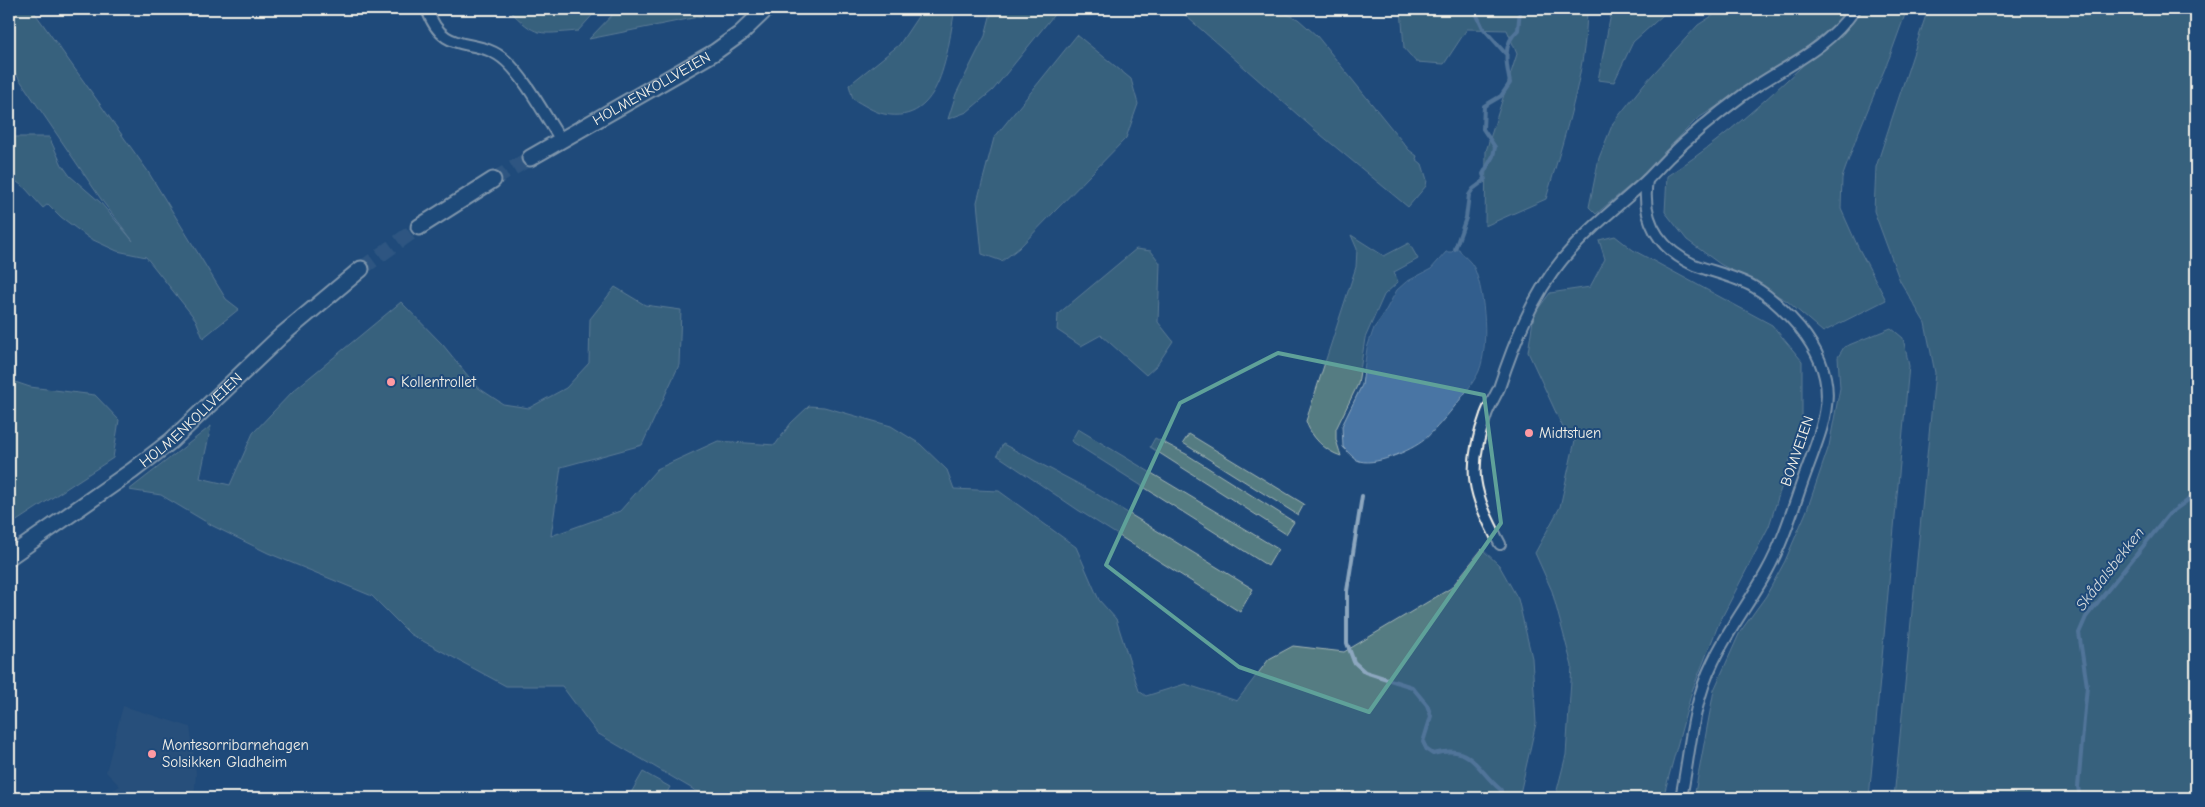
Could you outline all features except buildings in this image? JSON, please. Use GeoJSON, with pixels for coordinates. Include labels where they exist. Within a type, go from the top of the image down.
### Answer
{"type":"FeatureCollection","features":[{"type":"Feature","properties":{"kind":"main road","name":"HOLMENKOLLVEIEN"},"geometry":{"type":"LineString","coordinates":[[530,158],[715,52],[740,34],[766,9]]}},
{"type":"Feature","properties":{"kind":"main road"},"geometry":{"type":"LineString","coordinates":[[419,227],[494,180]]}},
{"type":"Feature","properties":{"kind":"main road","name":"HOLMENKOLLVEIEN"},"geometry":{"type":"LineString","coordinates":[[9,557],[124,477],[171,441],[282,336],[360,269]]}},
{"type":"Feature","properties":{"kind":"street"},"geometry":{"type":"LineString","coordinates":[[428,9],[435,27],[446,38],[494,53],[508,62],[561,140]]}},
{"type":"Feature","properties":{"kind":"street"},"geometry":{"type":"LineString","coordinates":[[1500,544],[1477,495],[1474,464],[1477,442],[1516,339],[1542,289],[1570,251],[1693,135],[1736,100],[1826,42],[1845,23],[1855,9]]}},
{"type":"Feature","properties":{"kind":"street","name":"BOMVEIEN"},"geometry":{"type":"LineString","coordinates":[[1647,180],[1646,210],[1653,227],[1665,245],[1689,263],[1753,286],[1769,296],[1788,315],[1812,345],[1825,373],[1828,396],[1821,429],[1775,555],[1761,583],[1712,662],[1691,733],[1681,798]]}},
{"type":"Feature","properties":{"kind":"highlighted area"},"geometry":{"type":"Polygon","coordinates":[[[1278,353],[1484,395],[1501,523],[1369,712],[1239,667],[1106,565],[1180,403],[1278,353]]]}},
{"type":"Feature","properties":{"kind":"shaded area"},"geometry":{"type":"Polygon","coordinates":[[[1455,249],[1459,249],[1475,270],[1481,293],[1485,335],[1479,371],[1470,387],[1424,440],[1401,453],[1382,460],[1364,462],[1357,460],[1343,447],[1342,426],[1362,385],[1367,348],[1374,328],[1397,290],[1406,282],[1431,269],[1446,252],[1452,252],[1455,249]]]}},
{"type":"Feature","properties":{"kind":"shaded area","name":"Montesorribarnehagen Solsikken Gladheim"},"geometry":{"type":"Polygon","coordinates":[[[123,706],[190,727],[196,773],[194,798],[100,798],[120,786],[106,772],[123,706]]]}},
{"type":"Feature","properties":{"kind":"green space"},"geometry":{"type":"Polygon","coordinates":[[[9,9],[32,9],[147,170],[226,299],[239,309],[203,338],[196,320],[146,257],[117,251],[89,238],[61,217],[48,204],[43,208],[25,188],[9,176],[9,137],[49,137],[62,165],[70,176],[100,202],[133,241],[103,202],[9,64],[9,9]]]}},
{"type":"Feature","properties":{"kind":"green space"},"geometry":{"type":"Polygon","coordinates":[[[508,9],[598,9],[578,31],[546,33],[532,29],[508,9]]]}},
{"type":"Feature","properties":{"kind":"green space"},"geometry":{"type":"Polygon","coordinates":[[[618,9],[697,9],[703,16],[589,39],[618,9]]]}},
{"type":"Feature","properties":{"kind":"green space"},"geometry":{"type":"Polygon","coordinates":[[[923,9],[955,9],[945,63],[939,81],[930,97],[919,108],[904,115],[880,113],[853,99],[849,85],[899,45],[923,9]]]}},
{"type":"Feature","properties":{"kind":"green space"},"geometry":{"type":"Polygon","coordinates":[[[992,9],[1054,9],[1057,11],[993,90],[967,112],[948,119],[956,94],[985,36],[992,9]]]}},
{"type":"Feature","properties":{"kind":"green space"},"geometry":{"type":"Polygon","coordinates":[[[1178,9],[1267,10],[1282,12],[1298,19],[1317,36],[1409,150],[1417,156],[1416,159],[1422,164],[1427,180],[1426,186],[1408,207],[1315,130],[1178,9]]]}},
{"type":"Feature","properties":{"kind":"green space"},"geometry":{"type":"Polygon","coordinates":[[[1401,9],[1587,9],[1583,57],[1573,105],[1546,199],[1485,226],[1486,151],[1517,54],[1507,30],[1467,29],[1444,64],[1416,62],[1404,48],[1401,9]]]}},
{"type":"Feature","properties":{"kind":"green space"},"geometry":{"type":"Polygon","coordinates":[[[1612,9],[1678,9],[1663,15],[1633,42],[1614,82],[1598,80],[1612,9]]]}},
{"type":"Feature","properties":{"kind":"green space"},"geometry":{"type":"Polygon","coordinates":[[[1723,9],[1847,9],[1836,23],[1796,56],[1697,119],[1638,179],[1596,214],[1589,207],[1599,158],[1613,123],[1644,84],[1698,25],[1723,9]]]}},
{"type":"Feature","properties":{"kind":"green space"},"geometry":{"type":"Polygon","coordinates":[[[1863,9],[1907,9],[1842,178],[1841,209],[1858,247],[1886,300],[1823,332],[1787,301],[1720,264],[1687,240],[1665,212],[1667,176],[1694,158],[1744,118],[1863,9]]]}},
{"type":"Feature","properties":{"kind":"green space"},"geometry":{"type":"Polygon","coordinates":[[[1928,9],[2196,9],[2196,798],[1894,798],[1935,373],[1925,323],[1900,281],[1874,211],[1876,167],[1928,9]]]}},
{"type":"Feature","properties":{"kind":"green space"},"geometry":{"type":"Polygon","coordinates":[[[1077,35],[1131,79],[1138,104],[1126,138],[1019,248],[1002,261],[982,254],[977,202],[994,138],[1077,35]]]}},
{"type":"Feature","properties":{"kind":"green space"},"geometry":{"type":"Polygon","coordinates":[[[1351,235],[1384,256],[1409,243],[1418,259],[1394,272],[1398,282],[1384,295],[1365,338],[1358,384],[1336,429],[1336,440],[1341,456],[1329,451],[1319,443],[1311,433],[1306,421],[1356,267],[1357,249],[1351,235]]]}},
{"type":"Feature","properties":{"kind":"green space"},"geometry":{"type":"Polygon","coordinates":[[[1615,236],[1633,250],[1772,325],[1802,361],[1802,422],[1769,526],[1719,623],[1692,691],[1663,798],[1555,798],[1566,755],[1572,666],[1552,591],[1535,553],[1560,507],[1576,436],[1564,430],[1528,352],[1534,314],[1550,293],[1590,287],[1605,259],[1599,240],[1615,236]]]}},
{"type":"Feature","properties":{"kind":"green space"},"geometry":{"type":"Polygon","coordinates":[[[1136,249],[1151,251],[1160,263],[1158,322],[1173,341],[1157,365],[1146,375],[1101,335],[1081,346],[1057,330],[1058,314],[1136,249]]]}},
{"type":"Feature","properties":{"kind":"green space"},"geometry":{"type":"Polygon","coordinates":[[[615,287],[645,305],[681,310],[679,365],[642,445],[561,467],[551,536],[620,511],[657,469],[718,441],[775,445],[791,423],[809,406],[824,407],[891,426],[920,444],[947,470],[954,489],[999,491],[1076,547],[1099,600],[1116,619],[1139,691],[1146,696],[1185,684],[1237,701],[1269,659],[1293,646],[1344,652],[1451,588],[1482,549],[1499,565],[1518,599],[1532,658],[1536,723],[1519,798],[708,798],[597,733],[562,686],[506,686],[410,634],[372,596],[268,553],[213,526],[161,495],[129,490],[211,426],[200,478],[230,485],[253,433],[293,391],[401,302],[443,345],[477,387],[503,404],[529,408],[566,388],[589,363],[590,319],[615,287]]]}},
{"type":"Feature","properties":{"kind":"green space"},"geometry":{"type":"Polygon","coordinates":[[[1891,328],[1903,338],[1909,366],[1869,798],[1694,798],[1714,690],[1740,632],[1766,596],[1785,561],[1807,510],[1829,446],[1840,388],[1838,357],[1844,347],[1891,328]]]}},
{"type":"Feature","properties":{"kind":"green space"},"geometry":{"type":"Polygon","coordinates":[[[9,380],[30,387],[95,395],[119,420],[113,458],[9,526],[9,380]]]}},
{"type":"Feature","properties":{"kind":"green space"},"geometry":{"type":"Polygon","coordinates":[[[1078,429],[1278,549],[1268,566],[1071,441],[1078,429]]]}},
{"type":"Feature","properties":{"kind":"green space"},"geometry":{"type":"Polygon","coordinates":[[[1189,434],[1304,504],[1298,515],[1183,443],[1189,434]]]}},
{"type":"Feature","properties":{"kind":"green space"},"geometry":{"type":"Polygon","coordinates":[[[1155,438],[1186,454],[1294,522],[1286,534],[1150,447],[1155,438]]]}},
{"type":"Feature","properties":{"kind":"green space"},"geometry":{"type":"Polygon","coordinates":[[[1003,444],[1090,490],[1253,589],[1240,612],[1078,510],[997,455],[1003,444]]]}},
{"type":"Feature","properties":{"kind":"green space"},"geometry":{"type":"Polygon","coordinates":[[[643,772],[670,787],[664,798],[628,798],[643,772]]]}},
{"type":"Feature","properties":{"kind":"waterway"},"geometry":{"type":"LineString","coordinates":[[1474,9],[1483,28],[1505,53]]}},
{"type":"Feature","properties":{"kind":"waterway"},"geometry":{"type":"LineString","coordinates":[[1455,249],[1466,218],[1469,195],[1473,189],[1485,180],[1483,174],[1493,156],[1495,147],[1483,129],[1484,106],[1501,96],[1510,83],[1506,55],[1509,42],[1518,30],[1520,9]]}},
{"type":"Feature","properties":{"kind":"waterway"},"geometry":{"type":"LineString","coordinates":[[1568,9],[1575,13],[1578,9]]}},
{"type":"Feature","properties":{"kind":"waterway","name":"Skådalsbekken"},"geometry":{"type":"LineString","coordinates":[[2080,798],[2078,787],[2087,686],[2079,633],[2086,617],[2169,514],[2187,501],[2196,491]]}},
{"type":"Feature","properties":{"kind":"waterway"},"geometry":{"type":"LineString","coordinates":[[1362,496],[1347,591],[1347,643],[1354,662],[1365,672],[1412,687],[1427,705],[1431,716],[1423,742],[1427,750],[1433,754],[1457,752],[1466,755],[1501,790],[1501,798]]}},
{"type":"Feature","properties":{"kind":"tunnel"},"geometry":{"type":"LineString","coordinates":[[493,180],[530,158]]}},
{"type":"Feature","properties":{"kind":"tunnel"},"geometry":{"type":"LineString","coordinates":[[361,269],[419,227]]}},
{"type":"Feature","properties":{"kind":"place","name":"Kollentrollet"},"geometry":{"type":"Point","coordinates":[391,382]}},
{"type":"Feature","properties":{"kind":"place","name":"Midtstuen"},"geometry":{"type":"Point","coordinates":[1529,433]}},
{"type":"Feature","properties":{"kind":"place","name":"Montesorribarnehagen Solsikken Gladheim"},"geometry":{"type":"Point","coordinates":[152,754]}}]}
